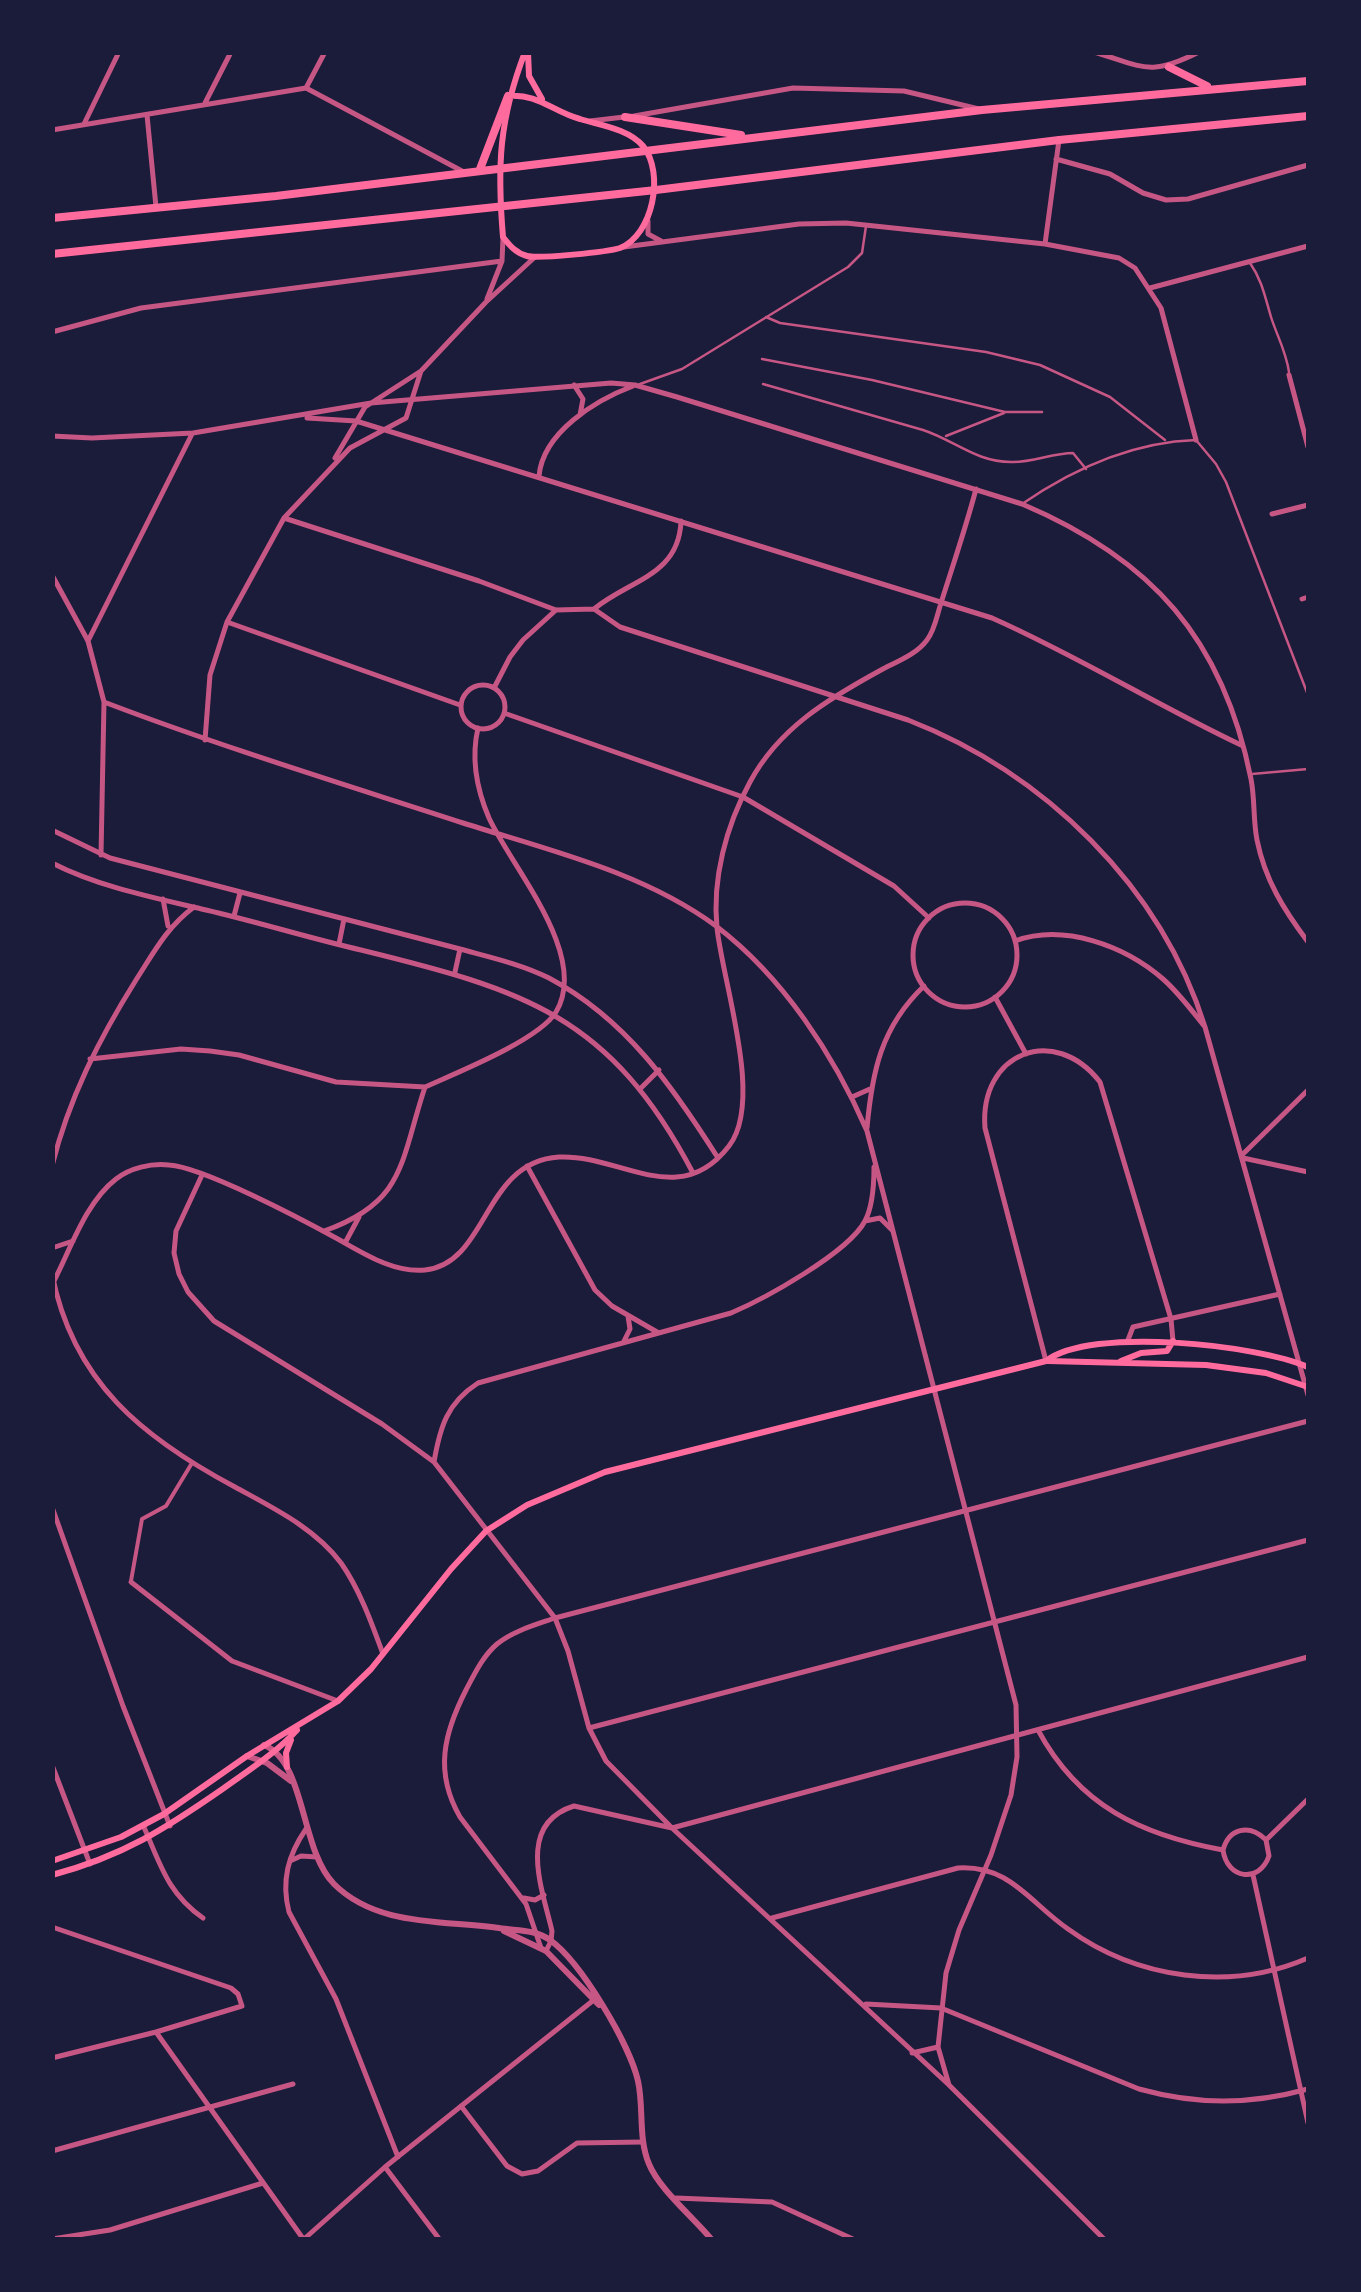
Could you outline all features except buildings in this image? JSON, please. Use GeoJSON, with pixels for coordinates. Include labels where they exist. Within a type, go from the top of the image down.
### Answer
{"type":"FeatureCollection","features":[{"type":"Feature","properties":{"kind":"highway"},"geometry":{"type":"LineString","coordinates":[[1169,67],[1217,88]]}},
{"type":"Feature","properties":{"kind":"highway"},"geometry":{"type":"LineString","coordinates":[[52,218],[276,196],[982,110],[1308,81]]}},
{"type":"Feature","properties":{"kind":"highway"},"geometry":{"type":"LineString","coordinates":[[480,169],[508,96]]}},
{"type":"Feature","properties":{"kind":"highway"},"geometry":{"type":"LineString","coordinates":[[52,254],[656,190],[1059,140],[1308,116]]}},
{"type":"Feature","properties":{"kind":"highway"},"geometry":{"type":"LineString","coordinates":[[625,117],[750,136]]}},
{"type":"Feature","properties":{"kind":"main road"},"geometry":{"type":"LineString","coordinates":[[508,96],[543,100],[560,112],[623,133],[646,151],[656,190],[648,216],[621,247],[535,257],[517,252],[503,238],[498,167],[508,96],[526,52]]}},
{"type":"Feature","properties":{"kind":"main road"},"geometry":{"type":"LineString","coordinates":[[526,52],[529,76],[543,100]]}},
{"type":"Feature","properties":{"kind":"main road"},"geometry":{"type":"LineString","coordinates":[[52,1861],[85,1851],[164,1814],[247,1756],[338,1701],[384,1654],[451,1568],[486,1531],[569,1484],[1046,1361],[1068,1350],[1128,1340],[1173,1341],[1308,1367]]}},
{"type":"Feature","properties":{"kind":"main road"},"geometry":{"type":"LineString","coordinates":[[1120,1361],[1141,1353],[1167,1351],[1173,1341]]}},
{"type":"Feature","properties":{"kind":"main road"},"geometry":{"type":"LineString","coordinates":[[1046,1361],[1120,1361],[1247,1370],[1307,1386]]}},
{"type":"Feature","properties":{"kind":"main road"},"geometry":{"type":"LineString","coordinates":[[52,1874],[90,1864],[170,1826],[277,1750],[301,1726]]}},
{"type":"Feature","properties":{"kind":"main road"},"geometry":{"type":"LineString","coordinates":[[287,1767],[287,1747],[294,1734]]}},
{"type":"Feature","properties":{"kind":"street"},"geometry":{"type":"LineString","coordinates":[[84,124],[120,52]]}},
{"type":"Feature","properties":{"kind":"street"},"geometry":{"type":"LineString","coordinates":[[204,104],[231,52]]}},
{"type":"Feature","properties":{"kind":"street"},"geometry":{"type":"LineString","coordinates":[[306,88],[325,52]]}},
{"type":"Feature","properties":{"kind":"street"},"geometry":{"type":"LineString","coordinates":[[1094,52],[1154,69],[1169,67],[1200,52]]}},
{"type":"Feature","properties":{"kind":"street"},"geometry":{"type":"LineString","coordinates":[[52,130],[306,88],[463,171]]}},
{"type":"Feature","properties":{"kind":"street"},"geometry":{"type":"LineString","coordinates":[[586,121],[794,88],[904,92],[982,110]]}},
{"type":"Feature","properties":{"kind":"street"},"geometry":{"type":"LineString","coordinates":[[147,114],[156,207]]}},
{"type":"Feature","properties":{"kind":"street"},"geometry":{"type":"LineString","coordinates":[[1044,244],[1059,140]]}},
{"type":"Feature","properties":{"kind":"street"},"geometry":{"type":"LineString","coordinates":[[1056,160],[1110,174],[1143,193],[1166,200],[1188,199],[1308,165]]}},
{"type":"Feature","properties":{"kind":"street"},"geometry":{"type":"LineString","coordinates":[[648,216],[648,234],[664,242]]}},
{"type":"Feature","properties":{"kind":"street"},"geometry":{"type":"LineString","coordinates":[[621,247],[798,224],[866,224],[1044,244],[1119,258],[1135,268],[1150,288],[1166,323],[1196,440]]}},
{"type":"Feature","properties":{"kind":"street"},"geometry":{"type":"LineString","coordinates":[[486,302],[502,261],[503,238]]}},
{"type":"Feature","properties":{"kind":"street"},"geometry":{"type":"LineString","coordinates":[[1150,288],[1308,246]]}},
{"type":"Feature","properties":{"kind":"street"},"geometry":{"type":"LineString","coordinates":[[331,465],[371,403],[421,371],[535,257]]}},
{"type":"Feature","properties":{"kind":"street"},"geometry":{"type":"LineString","coordinates":[[52,332],[174,303],[502,261]]}},
{"type":"Feature","properties":{"kind":"street"},"geometry":{"type":"LineString","coordinates":[[205,740],[210,676],[227,622],[284,518],[331,465],[364,438],[406,418],[421,371]]}},
{"type":"Feature","properties":{"kind":"street"},"geometry":{"type":"LineString","coordinates":[[1289,374],[1308,447]]}},
{"type":"Feature","properties":{"kind":"street"},"geometry":{"type":"LineString","coordinates":[[574,385],[582,399],[579,418]]}},
{"type":"Feature","properties":{"kind":"street"},"geometry":{"type":"LineString","coordinates":[[52,436],[193,433],[371,403],[574,385],[634,385],[1022,504],[1113,550],[1186,622],[1217,670],[1243,746],[1256,839],[1266,872],[1280,906],[1308,942]]}},
{"type":"Feature","properties":{"kind":"street"},"geometry":{"type":"LineString","coordinates":[[540,476],[546,449],[602,399],[634,385]]}},
{"type":"Feature","properties":{"kind":"street"},"geometry":{"type":"LineString","coordinates":[[300,417],[356,421],[384,429],[992,618],[1052,644],[1243,746]]}},
{"type":"Feature","properties":{"kind":"street"},"geometry":{"type":"LineString","coordinates":[[88,641],[193,433]]}},
{"type":"Feature","properties":{"kind":"street"},"geometry":{"type":"LineString","coordinates":[[384,1654],[340,1562],[313,1534],[283,1513],[192,1464],[137,1425],[100,1384],[80,1357],[68,1330],[53,1277],[104,1190],[128,1172],[165,1164],[202,1174],[396,1267],[433,1268],[468,1242],[501,1187],[527,1166],[572,1156],[654,1176],[693,1174],[718,1158],[736,1135],[745,1104],[717,926],[724,846],[743,797],[761,764],[785,734],[814,708],[923,646],[931,635],[976,489]]}},
{"type":"Feature","properties":{"kind":"street"},"geometry":{"type":"LineString","coordinates":[[1272,514],[1308,504]]}},
{"type":"Feature","properties":{"kind":"street"},"geometry":{"type":"LineString","coordinates":[[284,518],[556,610],[594,610],[620,627],[836,695],[938,732],[1008,772],[1047,800],[1086,835],[1137,894],[1184,972],[1205,1027],[1308,1396]]}},
{"type":"Feature","properties":{"kind":"street"},"geometry":{"type":"LineString","coordinates":[[594,610],[653,574],[672,556],[680,536],[680,522]]}},
{"type":"Feature","properties":{"kind":"street"},"geometry":{"type":"LineString","coordinates":[[52,575],[88,641],[104,702],[101,855]]}},
{"type":"Feature","properties":{"kind":"street"},"geometry":{"type":"LineString","coordinates":[[494,688],[510,657],[556,610]]}},
{"type":"Feature","properties":{"kind":"street"},"geometry":{"type":"LineString","coordinates":[[227,622],[460,705]]}},
{"type":"Feature","properties":{"kind":"street"},"geometry":{"type":"LineString","coordinates":[[476,686],[494,688],[503,699],[504,713],[496,724],[478,728],[467,722],[460,705],[465,693],[476,686]]}},
{"type":"Feature","properties":{"kind":"street"},"geometry":{"type":"LineString","coordinates":[[104,702],[205,740],[590,864],[668,896],[717,926],[786,993],[835,1063],[867,1131],[1013,1688],[1018,1734],[1011,1796],[946,1974],[938,2047],[948,2085]]}},
{"type":"Feature","properties":{"kind":"street"},"geometry":{"type":"LineString","coordinates":[[504,713],[743,797],[894,886],[929,918]]}},
{"type":"Feature","properties":{"kind":"street"},"geometry":{"type":"LineString","coordinates":[[90,1060],[180,1050],[210,1051],[336,1082],[424,1087],[519,1041],[555,1014],[564,988],[559,946],[498,834],[480,791],[475,760],[478,728]]}},
{"type":"Feature","properties":{"kind":"street"},"geometry":{"type":"LineString","coordinates":[[52,830],[101,855],[515,964],[564,988],[632,1040],[659,1070],[718,1158]]}},
{"type":"Feature","properties":{"kind":"street"},"geometry":{"type":"LineString","coordinates":[[53,864],[162,899],[455,972],[511,992],[580,1030],[641,1088],[693,1174]]}},
{"type":"Feature","properties":{"kind":"street"},"geometry":{"type":"LineString","coordinates":[[234,916],[240,893]]}},
{"type":"Feature","properties":{"kind":"street"},"geometry":{"type":"LineString","coordinates":[[162,899],[168,929]]}},
{"type":"Feature","properties":{"kind":"street"},"geometry":{"type":"LineString","coordinates":[[954,904],[980,905],[1004,920],[1014,941],[1014,972],[995,997],[976,1006],[940,1001],[916,972],[916,937],[929,918],[954,904]]}},
{"type":"Feature","properties":{"kind":"street"},"geometry":{"type":"LineString","coordinates":[[52,1166],[69,1108],[90,1060],[168,929],[194,907]]}},
{"type":"Feature","properties":{"kind":"street"},"geometry":{"type":"LineString","coordinates":[[339,944],[344,918]]}},
{"type":"Feature","properties":{"kind":"street"},"geometry":{"type":"LineString","coordinates":[[1014,941],[1032,935],[1057,935],[1104,945],[1128,955],[1165,981],[1205,1027]]}},
{"type":"Feature","properties":{"kind":"street"},"geometry":{"type":"LineString","coordinates":[[455,972],[460,949]]}},
{"type":"Feature","properties":{"kind":"street"},"geometry":{"type":"LineString","coordinates":[[867,1131],[870,1089],[888,1030],[899,1011],[924,986]]}},
{"type":"Feature","properties":{"kind":"street"},"geometry":{"type":"LineString","coordinates":[[995,997],[1026,1054]]}},
{"type":"Feature","properties":{"kind":"street"},"geometry":{"type":"LineString","coordinates":[[1046,1361],[985,1128],[989,1085],[1001,1069],[1026,1054],[1060,1052],[1084,1063],[1100,1082],[1172,1319],[1173,1341]]}},
{"type":"Feature","properties":{"kind":"street"},"geometry":{"type":"LineString","coordinates":[[641,1088],[659,1070]]}},
{"type":"Feature","properties":{"kind":"street"},"geometry":{"type":"LineString","coordinates":[[324,1231],[359,1217],[392,1187],[424,1087]]}},
{"type":"Feature","properties":{"kind":"street"},"geometry":{"type":"LineString","coordinates":[[852,1097],[870,1089]]}},
{"type":"Feature","properties":{"kind":"street"},"geometry":{"type":"LineString","coordinates":[[1242,1157],[1308,1090]]}},
{"type":"Feature","properties":{"kind":"street"},"geometry":{"type":"LineString","coordinates":[[434,1462],[447,1412],[470,1388],[490,1378],[731,1314],[839,1248],[865,1221],[872,1192],[873,1154]]}},
{"type":"Feature","properties":{"kind":"street"},"geometry":{"type":"LineString","coordinates":[[1242,1157],[1308,1172]]}},
{"type":"Feature","properties":{"kind":"street"},"geometry":{"type":"LineString","coordinates":[[527,1166],[591,1285],[612,1306],[658,1333]]}},
{"type":"Feature","properties":{"kind":"street"},"geometry":{"type":"LineString","coordinates":[[202,1174],[176,1231],[174,1253],[188,1292],[214,1321],[382,1424],[434,1462],[554,1618],[568,1651],[589,1728],[606,1761],[672,1828],[948,2085],[1105,2240]]}},
{"type":"Feature","properties":{"kind":"street"},"geometry":{"type":"LineString","coordinates":[[345,1243],[359,1217]]}},
{"type":"Feature","properties":{"kind":"street"},"geometry":{"type":"LineString","coordinates":[[865,1221],[880,1218],[895,1234]]}},
{"type":"Feature","properties":{"kind":"street"},"geometry":{"type":"LineString","coordinates":[[52,1248],[76,1239]]}},
{"type":"Feature","properties":{"kind":"street"},"geometry":{"type":"LineString","coordinates":[[1128,1340],[1132,1327],[1280,1294]]}},
{"type":"Feature","properties":{"kind":"street"},"geometry":{"type":"LineString","coordinates":[[622,1344],[630,1329],[628,1316]]}},
{"type":"Feature","properties":{"kind":"street"},"geometry":{"type":"LineString","coordinates":[[597,2001],[543,1949],[534,1932],[530,1910],[452,1803],[444,1774],[444,1741],[449,1724],[485,1657],[502,1640],[554,1618],[1308,1421]]}},
{"type":"Feature","properties":{"kind":"street"},"geometry":{"type":"LineString","coordinates":[[192,1464],[166,1506],[142,1519],[131,1582],[232,1661],[338,1701]]}},
{"type":"Feature","properties":{"kind":"street"},"geometry":{"type":"LineString","coordinates":[[52,1507],[170,1826]]}},
{"type":"Feature","properties":{"kind":"street"},"geometry":{"type":"LineString","coordinates":[[589,1728],[1308,1540]]}},
{"type":"Feature","properties":{"kind":"street"},"geometry":{"type":"LineString","coordinates":[[552,1941],[538,1845],[543,1828],[558,1811],[574,1806],[672,1828],[1308,1657]]}},
{"type":"Feature","properties":{"kind":"street"},"geometry":{"type":"LineString","coordinates":[[1038,1730],[1063,1768],[1109,1808],[1161,1837],[1223,1850]]}},
{"type":"Feature","properties":{"kind":"street"},"geometry":{"type":"LineString","coordinates":[[264,1745],[277,1750],[287,1767],[316,1857],[330,1880],[350,1899],[373,1911],[403,1918],[534,1932],[552,1941],[597,2001],[632,2060],[638,2082],[643,2142],[657,2179],[712,2240]]}},
{"type":"Feature","properties":{"kind":"street"},"geometry":{"type":"LineString","coordinates":[[247,1756],[262,1761],[292,1782]]}},
{"type":"Feature","properties":{"kind":"street"},"geometry":{"type":"LineString","coordinates":[[52,1765],[90,1864]]}},
{"type":"Feature","properties":{"kind":"street"},"geometry":{"type":"LineString","coordinates":[[1266,1840],[1308,1799]]}},
{"type":"Feature","properties":{"kind":"street"},"geometry":{"type":"LineString","coordinates":[[143,1825],[171,1888],[203,1918]]}},
{"type":"Feature","properties":{"kind":"street"},"geometry":{"type":"LineString","coordinates":[[307,1829],[288,1863],[285,1898],[336,1998],[398,2157]]}},
{"type":"Feature","properties":{"kind":"street"},"geometry":{"type":"LineString","coordinates":[[1240,1830],[1255,1831],[1266,1840],[1269,1856],[1253,1875],[1242,1876],[1225,1862],[1223,1850],[1228,1837],[1240,1830]]}},
{"type":"Feature","properties":{"kind":"street"},"geometry":{"type":"LineString","coordinates":[[288,1863],[301,1856],[316,1857]]}},
{"type":"Feature","properties":{"kind":"street"},"geometry":{"type":"LineString","coordinates":[[772,1918],[958,1868],[985,1868],[1024,1891],[1065,1928],[1114,1956],[1161,1971],[1190,1976],[1243,1976],[1308,1958]]}},
{"type":"Feature","properties":{"kind":"street"},"geometry":{"type":"LineString","coordinates":[[1253,1875],[1305,2090],[1308,2123]]}},
{"type":"Feature","properties":{"kind":"street"},"geometry":{"type":"LineString","coordinates":[[521,1897],[531,1901],[544,1896]]}},
{"type":"Feature","properties":{"kind":"street"},"geometry":{"type":"LineString","coordinates":[[52,1927],[231,1988],[242,2006],[52,2058]]}},
{"type":"Feature","properties":{"kind":"street"},"geometry":{"type":"LineString","coordinates":[[497,1928],[543,1949]]}},
{"type":"Feature","properties":{"kind":"street"},"geometry":{"type":"LineString","coordinates":[[543,1949],[552,1941]]}},
{"type":"Feature","properties":{"kind":"street"},"geometry":{"type":"LineString","coordinates":[[156,2032],[304,2239],[398,2157],[597,2001]]}},
{"type":"Feature","properties":{"kind":"street"},"geometry":{"type":"LineString","coordinates":[[863,2004],[941,2008],[1168,2098],[1230,2103],[1305,2090]]}},
{"type":"Feature","properties":{"kind":"street"},"geometry":{"type":"LineString","coordinates":[[912,2053],[938,2047]]}},
{"type":"Feature","properties":{"kind":"street"},"geometry":{"type":"LineString","coordinates":[[52,2150],[293,2084]]}},
{"type":"Feature","properties":{"kind":"street"},"geometry":{"type":"LineString","coordinates":[[461,2106],[507,2166],[522,2174],[538,2171],[577,2143],[643,2142]]}},
{"type":"Feature","properties":{"kind":"street"},"geometry":{"type":"LineString","coordinates":[[386,2167],[440,2240]]}},
{"type":"Feature","properties":{"kind":"street"},"geometry":{"type":"LineString","coordinates":[[53,2238],[110,2230],[263,2183]]}},
{"type":"Feature","properties":{"kind":"street"},"geometry":{"type":"LineString","coordinates":[[676,2198],[772,2202],[855,2240]]}},
{"type":"Feature","properties":{"kind":"street"},"geometry":{"type":"LineString","coordinates":[[110,2230],[110,2240]]}},
{"type":"Feature","properties":{"kind":"lane"},"geometry":{"type":"LineString","coordinates":[[634,385],[682,369],[856,260],[862,253],[866,224]]}},
{"type":"Feature","properties":{"kind":"lane"},"geometry":{"type":"LineString","coordinates":[[1249,262],[1259,276],[1271,319],[1286,350],[1289,374]]}},
{"type":"Feature","properties":{"kind":"lane"},"geometry":{"type":"LineString","coordinates":[[766,317],[780,324],[986,352],[1040,365],[1110,396],[1167,441]]}},
{"type":"Feature","properties":{"kind":"lane"},"geometry":{"type":"LineString","coordinates":[[762,360],[1005,412],[1042,412]]}},
{"type":"Feature","properties":{"kind":"lane"},"geometry":{"type":"LineString","coordinates":[[763,384],[945,437],[962,451],[1012,463],[1073,452],[1086,469]]}},
{"type":"Feature","properties":{"kind":"lane"},"geometry":{"type":"LineString","coordinates":[[945,437],[1005,412]]}},
{"type":"Feature","properties":{"kind":"lane"},"geometry":{"type":"LineString","coordinates":[[1022,504],[1127,451],[1167,441],[1196,440],[1226,482],[1308,695]]}},
{"type":"Feature","properties":{"kind":"lane"},"geometry":{"type":"LineString","coordinates":[[1250,775],[1308,769]]}}]}
